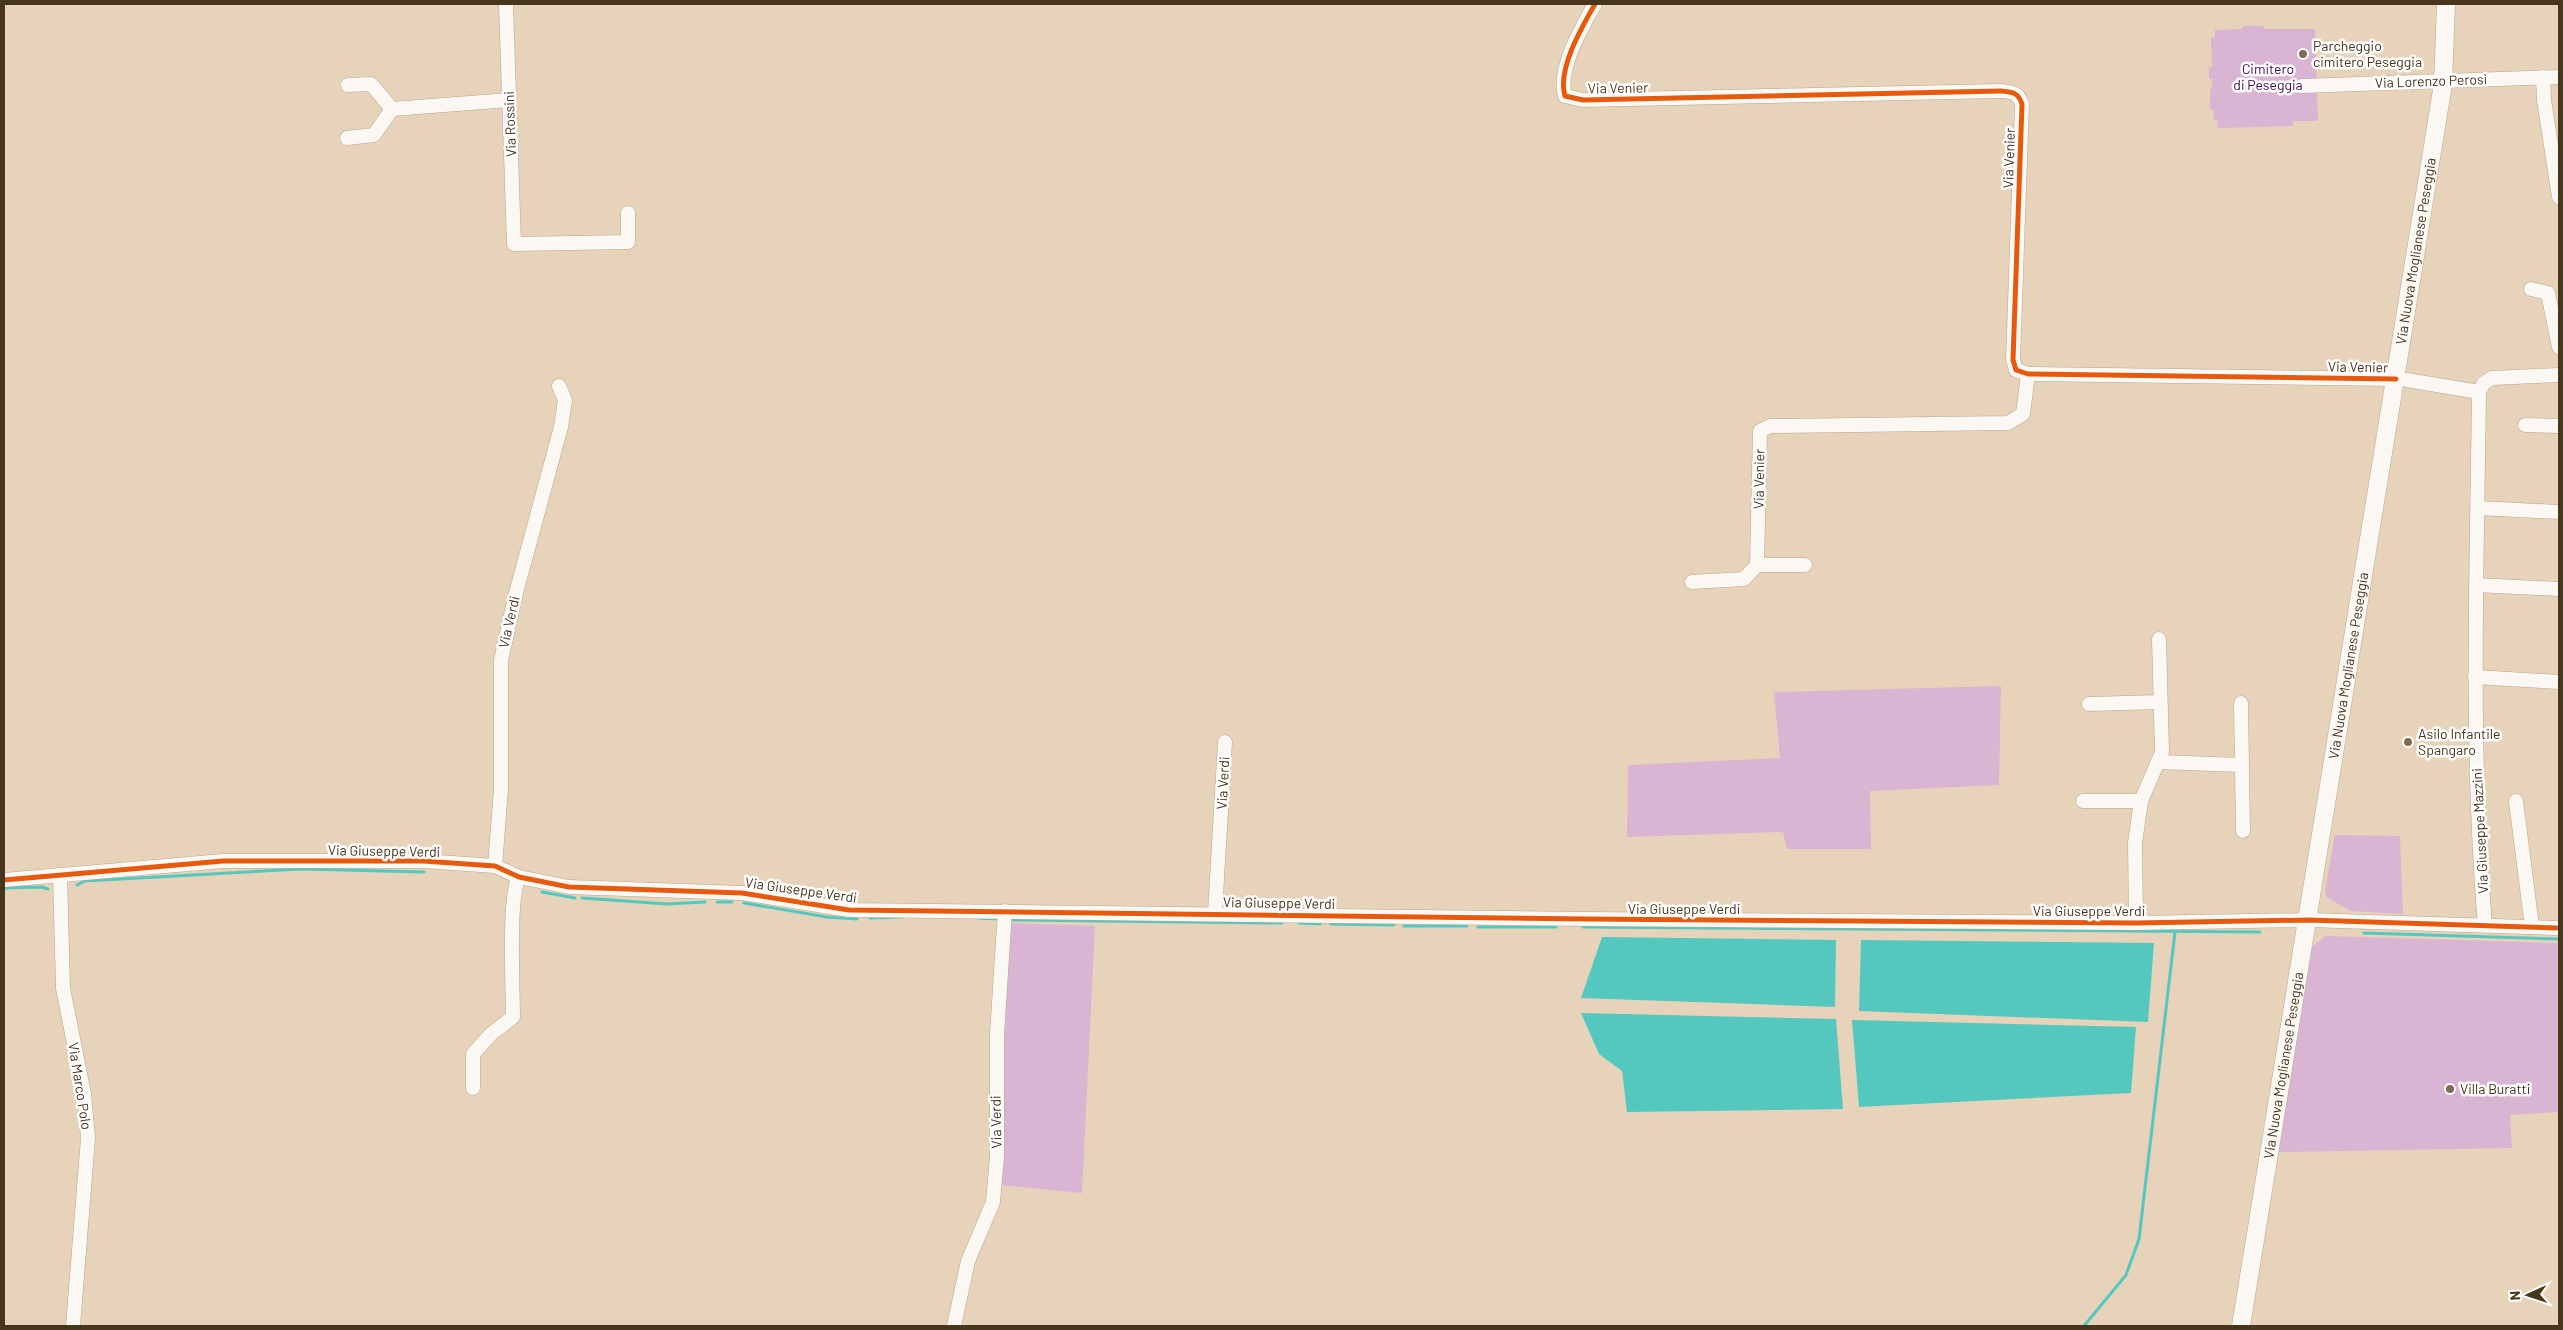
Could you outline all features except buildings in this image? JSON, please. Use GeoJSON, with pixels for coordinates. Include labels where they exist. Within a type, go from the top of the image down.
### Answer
{"type":"FeatureCollection","features":[{"type":"Feature","properties":{"kind":"main road","name":"Via Nuova Moglianese Peseggia"},"geometry":{"type":"LineString","coordinates":[[2241,1326],[2308,920],[2402,380],[2443,81],[2446,4]]}},
{"type":"Feature","properties":{"kind":"street","name":"Via Rossini"},"geometry":{"type":"LineString","coordinates":[[506,4],[514,244],[628,242],[628,213]]}},
{"type":"Feature","properties":{"kind":"street","name":"Via Venier"},"geometry":{"type":"LineString","coordinates":[[1595,4],[1571,52],[1562,87],[1565,96],[1583,100],[2001,91],[2014,93],[2019,96],[2022,104],[2013,360],[2016,370],[2028,374],[2402,380]]}},
{"type":"Feature","properties":{"kind":"street"},"geometry":{"type":"LineString","coordinates":[[2543,77],[2544,100],[2559,196]]}},
{"type":"Feature","properties":{"kind":"street","name":"Via Lorenzo Perosi"},"geometry":{"type":"LineString","coordinates":[[2302,86],[2559,77]]}},
{"type":"Feature","properties":{"kind":"street"},"geometry":{"type":"LineString","coordinates":[[348,85],[371,84],[392,109]]}},
{"type":"Feature","properties":{"kind":"street"},"geometry":{"type":"LineString","coordinates":[[392,109],[509,100]]}},
{"type":"Feature","properties":{"kind":"street"},"geometry":{"type":"LineString","coordinates":[[347,138],[374,135],[392,109]]}},
{"type":"Feature","properties":{"kind":"street"},"geometry":{"type":"LineString","coordinates":[[2531,289],[2548,293],[2559,348]]}},
{"type":"Feature","properties":{"kind":"street","name":"Via Venier"},"geometry":{"type":"LineString","coordinates":[[1757,565],[1760,431],[1770,426],[2008,423],[2023,414],[2028,374]]}},
{"type":"Feature","properties":{"kind":"street"},"geometry":{"type":"LineString","coordinates":[[2402,380],[2479,392],[2484,383],[2492,378],[2559,376]]}},
{"type":"Feature","properties":{"kind":"street","name":"Via Verdi"},"geometry":{"type":"LineString","coordinates":[[495,866],[501,789],[501,660],[516,593],[561,427],[565,400],[559,386]]}},
{"type":"Feature","properties":{"kind":"street","name":"Via Giuseppe Mazzini"},"geometry":{"type":"LineString","coordinates":[[2479,392],[2475,676],[2479,817],[2485,925]]}},
{"type":"Feature","properties":{"kind":"street"},"geometry":{"type":"LineString","coordinates":[[2525,425],[2559,426]]}},
{"type":"Feature","properties":{"kind":"street"},"geometry":{"type":"LineString","coordinates":[[2478,508],[2559,512]]}},
{"type":"Feature","properties":{"kind":"street"},"geometry":{"type":"LineString","coordinates":[[1692,582],[1744,579],[1757,565],[1805,565]]}},
{"type":"Feature","properties":{"kind":"street"},"geometry":{"type":"LineString","coordinates":[[2476,585],[2559,589]]}},
{"type":"Feature","properties":{"kind":"street"},"geometry":{"type":"LineString","coordinates":[[2136,923],[2135,843],[2141,801],[2162,752],[2159,639]]}},
{"type":"Feature","properties":{"kind":"street"},"geometry":{"type":"LineString","coordinates":[[2475,676],[2559,682]]}},
{"type":"Feature","properties":{"kind":"street"},"geometry":{"type":"LineString","coordinates":[[2089,704],[2160,702]]}},
{"type":"Feature","properties":{"kind":"street"},"geometry":{"type":"LineString","coordinates":[[2241,704],[2243,831]]}},
{"type":"Feature","properties":{"kind":"street","name":"Via Verdi"},"geometry":{"type":"LineString","coordinates":[[1215,913],[1225,742]]}},
{"type":"Feature","properties":{"kind":"street"},"geometry":{"type":"LineString","coordinates":[[2159,762],[2241,765]]}},
{"type":"Feature","properties":{"kind":"street"},"geometry":{"type":"LineString","coordinates":[[2084,801],[2141,801]]}},
{"type":"Feature","properties":{"kind":"street"},"geometry":{"type":"LineString","coordinates":[[2516,801],[2532,927]]}},
{"type":"Feature","properties":{"kind":"street","name":"Via Giuseppe Verdi"},"geometry":{"type":"LineString","coordinates":[[4,880],[223,861],[422,861],[495,866],[519,877],[568,887],[742,893],[849,910],[2136,923],[2308,920],[2559,928]]}},
{"type":"Feature","properties":{"kind":"street","name":"Via Marco Polo"},"geometry":{"type":"LineString","coordinates":[[60,875],[63,988],[84,1094],[88,1138],[73,1326]]}},
{"type":"Feature","properties":{"kind":"street"},"geometry":{"type":"LineString","coordinates":[[473,1088],[474,1054],[491,1034],[513,1017],[513,922],[516,883],[519,877]]}},
{"type":"Feature","properties":{"kind":"street","name":"Via Verdi"},"geometry":{"type":"LineString","coordinates":[[954,1326],[968,1261],[993,1202],[997,1157],[997,1034],[1005,911]]}},
{"type":"Feature","properties":{"kind":"green space","name":"Cimitero di Peseggia"},"geometry":{"type":"Polygon","coordinates":[[[2243,26],[2263,26],[2264,29],[2315,29],[2318,121],[2293,121],[2293,126],[2217,128],[2218,120],[2214,121],[2213,110],[2210,109],[2210,89],[2212,89],[2212,79],[2209,79],[2209,67],[2212,67],[2211,38],[2215,37],[2215,30],[2242,29],[2243,26]]]}},
{"type":"Feature","properties":{"kind":"green space"},"geometry":{"type":"Polygon","coordinates":[[[2001,686],[1999,785],[1870,791],[1871,849],[1787,849],[1783,832],[1627,837],[1628,765],[1780,758],[1774,692],[2001,686]]]}},
{"type":"Feature","properties":{"kind":"green space"},"geometry":{"type":"Polygon","coordinates":[[[2335,835],[2400,836],[2403,914],[2351,911],[2326,897],[2325,890],[2335,835]]]}},
{"type":"Feature","properties":{"kind":"green space"},"geometry":{"type":"Polygon","coordinates":[[[1008,923],[1095,926],[1082,1193],[1001,1185],[1008,923]]]}},
{"type":"Feature","properties":{"kind":"green space"},"geometry":{"type":"Polygon","coordinates":[[[2325,936],[2559,943],[2559,1112],[2510,1115],[2512,1148],[2279,1152],[2311,948],[2325,936]]]}},
{"type":"Feature","properties":{"kind":"water"},"geometry":{"type":"Polygon","coordinates":[[[1602,937],[1836,940],[1835,1007],[1581,998],[1602,937]]]}},
{"type":"Feature","properties":{"kind":"water"},"geometry":{"type":"Polygon","coordinates":[[[1861,940],[2154,943],[2148,1022],[1859,1011],[1861,940]]]}},
{"type":"Feature","properties":{"kind":"water"},"geometry":{"type":"Polygon","coordinates":[[[1581,1013],[1836,1019],[1843,1109],[1627,1112],[1622,1071],[1599,1054],[1581,1013]]]}},
{"type":"Feature","properties":{"kind":"water"},"geometry":{"type":"Polygon","coordinates":[[[1852,1020],[2136,1027],[2131,1093],[1859,1107],[1852,1020]]]}},
{"type":"Feature","properties":{"kind":"waterway"},"geometry":{"type":"LineString","coordinates":[[77,885],[85,881],[301,869],[424,872]]}},
{"type":"Feature","properties":{"kind":"waterway"},"geometry":{"type":"LineString","coordinates":[[4,888],[42,887],[48,889]]}},
{"type":"Feature","properties":{"kind":"waterway"},"geometry":{"type":"LineString","coordinates":[[542,892],[575,898]]}},
{"type":"Feature","properties":{"kind":"waterway"},"geometry":{"type":"LineString","coordinates":[[582,898],[667,904],[705,902]]}},
{"type":"Feature","properties":{"kind":"waterway"},"geometry":{"type":"LineString","coordinates":[[717,902],[732,902]]}},
{"type":"Feature","properties":{"kind":"waterway"},"geometry":{"type":"LineString","coordinates":[[744,903],[827,917],[857,919]]}},
{"type":"Feature","properties":{"kind":"waterway"},"geometry":{"type":"LineString","coordinates":[[870,918],[902,917]]}},
{"type":"Feature","properties":{"kind":"waterway"},"geometry":{"type":"LineString","coordinates":[[978,918],[998,919]]}},
{"type":"Feature","properties":{"kind":"waterway"},"geometry":{"type":"LineString","coordinates":[[1009,920],[1282,923]]}},
{"type":"Feature","properties":{"kind":"waterway"},"geometry":{"type":"LineString","coordinates":[[1299,923],[1320,924]]}},
{"type":"Feature","properties":{"kind":"waterway"},"geometry":{"type":"LineString","coordinates":[[1331,924],[1394,925]]}},
{"type":"Feature","properties":{"kind":"waterway"},"geometry":{"type":"LineString","coordinates":[[1404,926],[1467,926]]}},
{"type":"Feature","properties":{"kind":"waterway"},"geometry":{"type":"LineString","coordinates":[[1478,927],[1556,927]]}},
{"type":"Feature","properties":{"kind":"waterway"},"geometry":{"type":"LineString","coordinates":[[1583,927],[2260,932]]}},
{"type":"Feature","properties":{"kind":"waterway"},"geometry":{"type":"LineString","coordinates":[[2084,1326],[2126,1275],[2139,1239],[2175,932]]}},
{"type":"Feature","properties":{"kind":"waterway"},"geometry":{"type":"LineString","coordinates":[[2364,933],[2559,939]]}},
{"type":"Feature","properties":{"kind":"cycle path"},"geometry":{"type":"LineString","coordinates":[[1595,4],[1572,49],[1564,73],[1563,85],[1565,96],[1583,100],[2001,91],[2011,92],[2016,95],[2022,104],[2013,360],[2016,370],[2028,374],[2396,379]]}},
{"type":"Feature","properties":{"kind":"cycle path"},"geometry":{"type":"LineString","coordinates":[[4,880],[223,861],[423,861],[495,866],[519,877],[569,887],[742,893],[849,910],[1588,919],[2136,923],[2308,920],[2559,928]]}},
{"type":"Feature","properties":{"kind":"place","name":"Parcheggio cimitero Peseggia"},"geometry":{"type":"Point","coordinates":[2303,54]}},
{"type":"Feature","properties":{"kind":"place","name":"Asilo Infantile Spangaro"},"geometry":{"type":"Point","coordinates":[2408,742]}},
{"type":"Feature","properties":{"kind":"place","name":"Villa Buratti"},"geometry":{"type":"Point","coordinates":[2450,1089]}}]}
